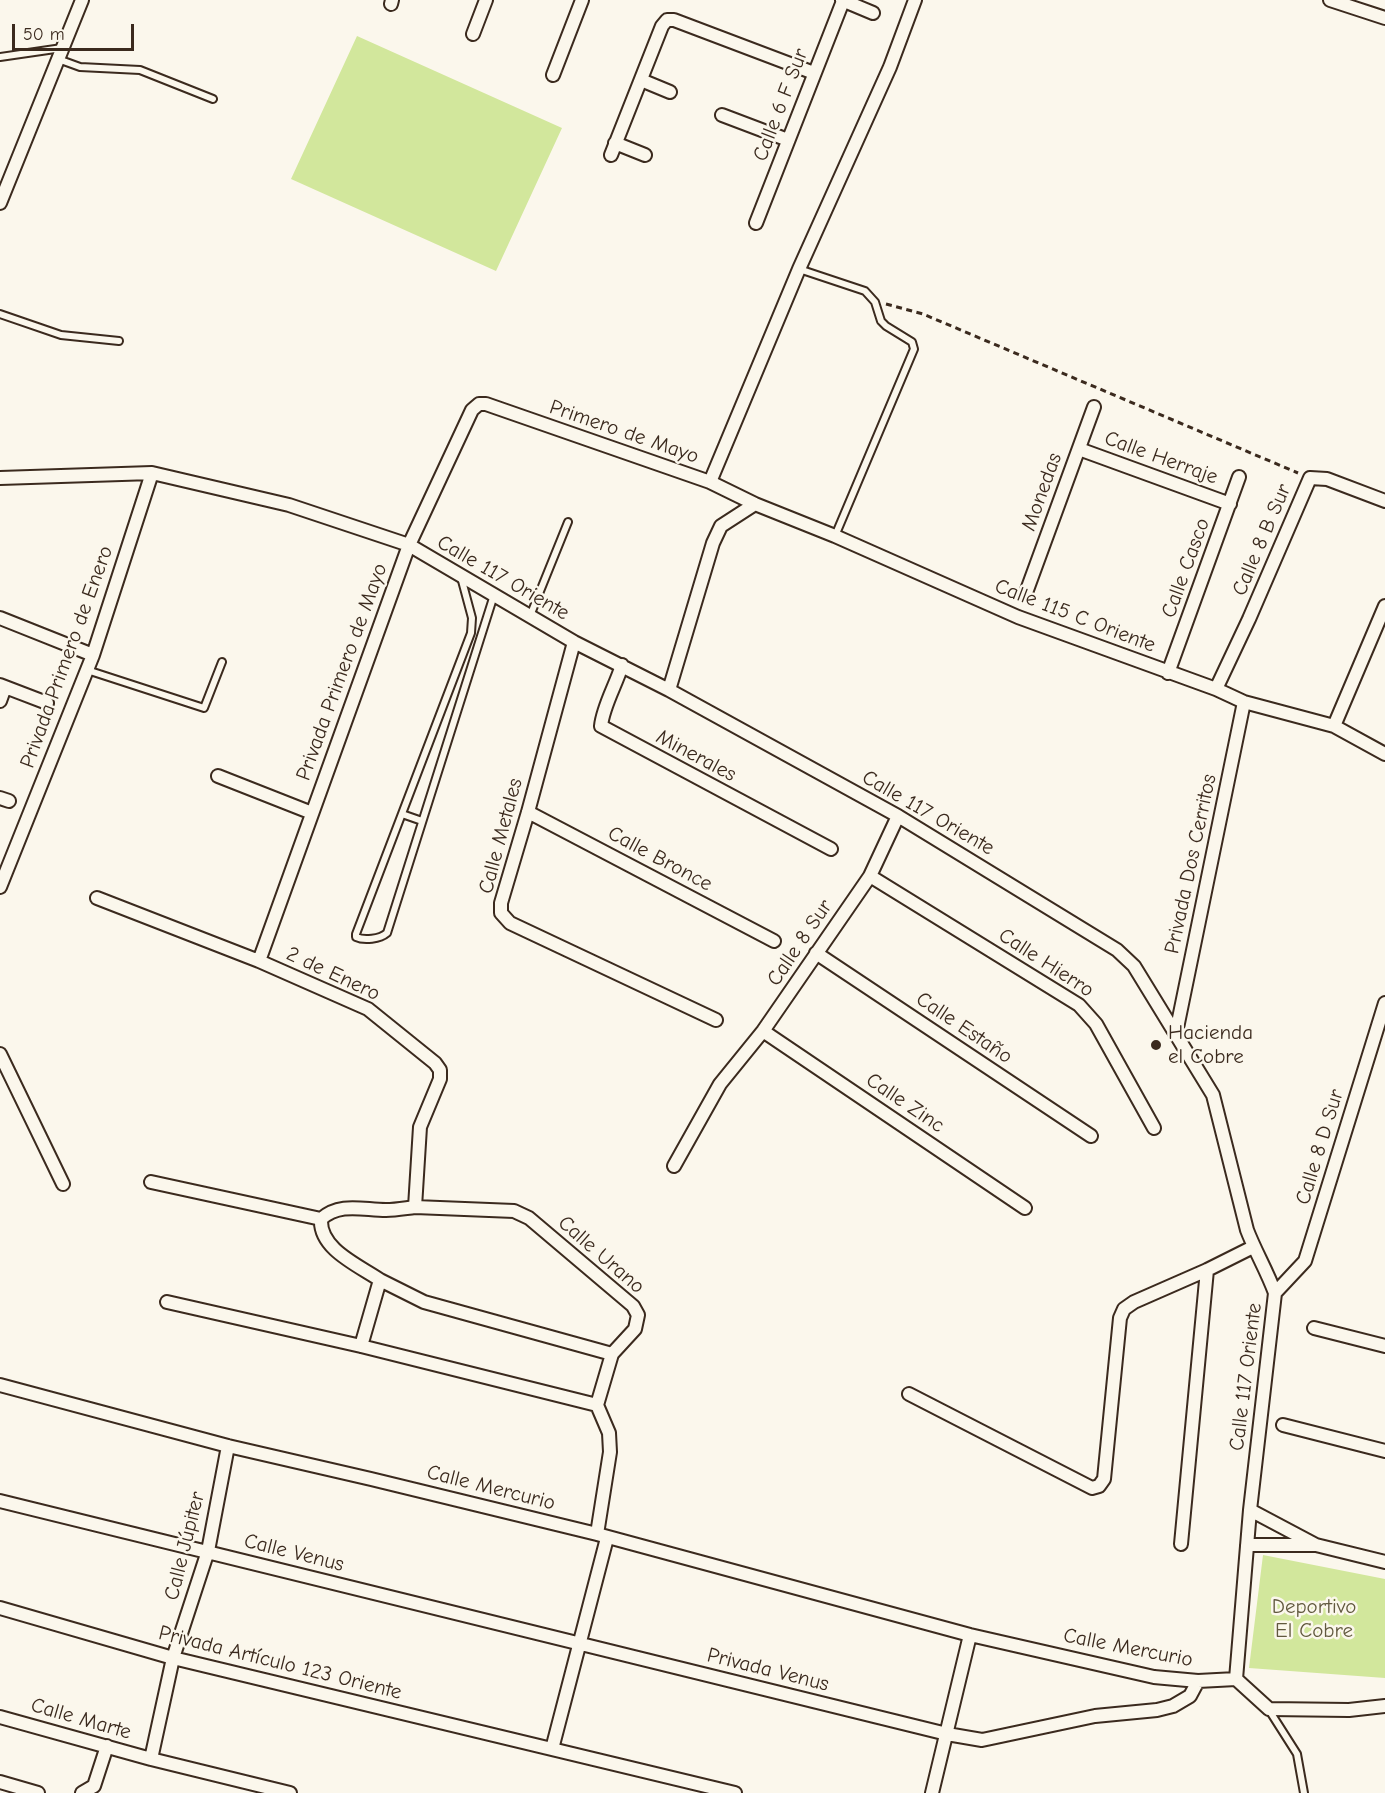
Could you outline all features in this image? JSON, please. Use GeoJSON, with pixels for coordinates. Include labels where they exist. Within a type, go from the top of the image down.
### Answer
{"type":"FeatureCollection","features":[{"type":"Feature","properties":{"kind":"street"},"geometry":{"type":"LineString","coordinates":[[0,203],[82,0]]}},
{"type":"Feature","properties":{"kind":"street"},"geometry":{"type":"LineString","coordinates":[[473,34],[486,0]]}},
{"type":"Feature","properties":{"kind":"street"},"geometry":{"type":"LineString","coordinates":[[553,75],[582,0]]}},
{"type":"Feature","properties":{"kind":"street"},"geometry":{"type":"LineString","coordinates":[[842,0],[873,13]]}},
{"type":"Feature","properties":{"kind":"street","name":"Calle 6 F Sur"},"geometry":{"type":"LineString","coordinates":[[756,223],[842,0]]}},
{"type":"Feature","properties":{"kind":"street"},"geometry":{"type":"LineString","coordinates":[[710,482],[799,269],[890,67],[915,0]]}},
{"type":"Feature","properties":{"kind":"street"},"geometry":{"type":"LineString","coordinates":[[1330,0],[1385,18]]}},
{"type":"Feature","properties":{"kind":"street"},"geometry":{"type":"LineString","coordinates":[[645,155],[613,149],[662,26],[667,20],[674,20],[814,73]]}},
{"type":"Feature","properties":{"kind":"street"},"geometry":{"type":"LineString","coordinates":[[641,80],[670,92]]}},
{"type":"Feature","properties":{"kind":"street"},"geometry":{"type":"LineString","coordinates":[[722,115],[788,140]]}},
{"type":"Feature","properties":{"kind":"street","name":"Primero de Mayo"},"geometry":{"type":"LineString","coordinates":[[479,404],[486,404],[710,482],[754,504]]}},
{"type":"Feature","properties":{"kind":"street","name":"Privada Primero de Mayo"},"geometry":{"type":"LineString","coordinates":[[259,961],[409,545],[472,410],[479,404]]}},
{"type":"Feature","properties":{"kind":"street","name":"Monedas"},"geometry":{"type":"LineString","coordinates":[[1027,590],[1094,407]]}},
{"type":"Feature","properties":{"kind":"street","name":"Calle Herraje"},"geometry":{"type":"LineString","coordinates":[[1079,449],[1230,504]]}},
{"type":"Feature","properties":{"kind":"street","name":"Calle 117 Oriente"},"geometry":{"type":"LineString","coordinates":[[0,478],[152,473],[289,505],[409,545],[574,642],[669,690],[898,816],[1117,950],[1134,966],[1213,1095],[1247,1230],[1275,1293],[1250,1510],[1236,1679]]}},
{"type":"Feature","properties":{"kind":"street","name":"Privada Primero de Enero"},"geometry":{"type":"LineString","coordinates":[[0,887],[93,655],[152,473]]}},
{"type":"Feature","properties":{"kind":"street","name":"Calle Casco"},"geometry":{"type":"LineString","coordinates":[[1167,673],[1239,477]]}},
{"type":"Feature","properties":{"kind":"street","name":"Calle 8 B Sur"},"geometry":{"type":"LineString","coordinates":[[1216,689],[1250,619],[1310,478],[1327,479],[1385,501]]}},
{"type":"Feature","properties":{"kind":"street"},"geometry":{"type":"LineString","coordinates":[[669,690],[713,543],[721,526],[754,504]]}},
{"type":"Feature","properties":{"kind":"street","name":"Calle 115 C Oriente"},"geometry":{"type":"LineString","coordinates":[[754,504],[835,536],[1018,617],[1216,689],[1244,702],[1334,726],[1385,754]]}},
{"type":"Feature","properties":{"kind":"street"},"geometry":{"type":"LineString","coordinates":[[1334,726],[1385,606]]}},
{"type":"Feature","properties":{"kind":"street"},"geometry":{"type":"LineString","coordinates":[[0,618],[93,655]]}},
{"type":"Feature","properties":{"kind":"street","name":"Calle Metales"},"geometry":{"type":"LineString","coordinates":[[574,642],[501,903],[501,913],[510,923],[716,1020]]}},
{"type":"Feature","properties":{"kind":"street","name":"Minerales"},"geometry":{"type":"LineString","coordinates":[[622,665],[602,717],[601,726],[831,849]]}},
{"type":"Feature","properties":{"kind":"street"},"geometry":{"type":"LineString","coordinates":[[0,701],[3,686],[47,703]]}},
{"type":"Feature","properties":{"kind":"street","name":"Privada Dos Cerritos"},"geometry":{"type":"LineString","coordinates":[[1176,1033],[1244,702]]}},
{"type":"Feature","properties":{"kind":"street"},"geometry":{"type":"LineString","coordinates":[[218,776],[312,813]]}},
{"type":"Feature","properties":{"kind":"street","name":"Calle Bronce"},"geometry":{"type":"LineString","coordinates":[[528,812],[774,941]]}},
{"type":"Feature","properties":{"kind":"street","name":"Calle 8 Sur"},"geometry":{"type":"LineString","coordinates":[[674,1166],[720,1084],[764,1031],[870,876],[898,816]]}},
{"type":"Feature","properties":{"kind":"street","name":"Calle Hierro"},"geometry":{"type":"LineString","coordinates":[[870,876],[1084,1010],[1096,1024],[1155,1128]]}},
{"type":"Feature","properties":{"kind":"street"},"geometry":{"type":"LineString","coordinates":[[97,898],[259,961]]}},
{"type":"Feature","properties":{"kind":"street","name":"Calle Estaño"},"geometry":{"type":"LineString","coordinates":[[816,953],[1091,1136]]}},
{"type":"Feature","properties":{"kind":"street","name":"2 de Enero"},"geometry":{"type":"LineString","coordinates":[[259,961],[368,1009],[435,1063],[440,1070],[440,1079],[420,1127],[415,1207]]}},
{"type":"Feature","properties":{"kind":"street","name":"Calle 8 D Sur"},"geometry":{"type":"LineString","coordinates":[[1275,1293],[1305,1261],[1385,1003]]}},
{"type":"Feature","properties":{"kind":"street","name":"Calle Zinc"},"geometry":{"type":"LineString","coordinates":[[764,1031],[1025,1208]]}},
{"type":"Feature","properties":{"kind":"street"},"geometry":{"type":"LineString","coordinates":[[0,1054],[63,1184]]}},
{"type":"Feature","properties":{"kind":"street"},"geometry":{"type":"LineString","coordinates":[[151,1182],[321,1219]]}},
{"type":"Feature","properties":{"kind":"street"},"geometry":{"type":"LineString","coordinates":[[415,1207],[387,1210],[344,1208],[329,1212],[321,1219],[320,1230],[334,1249],[380,1280],[424,1302],[612,1354]]}},
{"type":"Feature","properties":{"kind":"street","name":"Calle Urano"},"geometry":{"type":"LineString","coordinates":[[415,1207],[514,1211],[529,1218],[633,1306],[638,1315],[635,1329],[612,1354],[597,1405]]}},
{"type":"Feature","properties":{"kind":"street"},"geometry":{"type":"LineString","coordinates":[[909,1394],[1092,1488],[1099,1486],[1104,1479],[1120,1318],[1124,1309],[1134,1302],[1253,1247]]}},
{"type":"Feature","properties":{"kind":"street"},"geometry":{"type":"LineString","coordinates":[[1181,1544],[1207,1270]]}},
{"type":"Feature","properties":{"kind":"street"},"geometry":{"type":"LineString","coordinates":[[361,1346],[380,1280]]}},
{"type":"Feature","properties":{"kind":"street"},"geometry":{"type":"LineString","coordinates":[[167,1302],[361,1346],[597,1405],[609,1432],[610,1452],[602,1536],[579,1644],[552,1749]]}},
{"type":"Feature","properties":{"kind":"street"},"geometry":{"type":"LineString","coordinates":[[1314,1328],[1385,1346]]}},
{"type":"Feature","properties":{"kind":"street","name":"Calle Mercurio"},"geometry":{"type":"LineString","coordinates":[[0,1385],[228,1446],[382,1481],[602,1536],[970,1635],[1154,1677],[1198,1681],[1236,1679]]}},
{"type":"Feature","properties":{"kind":"street"},"geometry":{"type":"LineString","coordinates":[[1283,1425],[1385,1451]]}},
{"type":"Feature","properties":{"kind":"street","name":"Calle Júpiter"},"geometry":{"type":"LineString","coordinates":[[151,1760],[174,1659],[208,1551],[228,1446]]}},
{"type":"Feature","properties":{"kind":"street","name":"Calle Venus"},"geometry":{"type":"LineString","coordinates":[[0,1500],[579,1644]]}},
{"type":"Feature","properties":{"kind":"street"},"geometry":{"type":"LineString","coordinates":[[1250,1510],[1316,1545]]}},
{"type":"Feature","properties":{"kind":"street"},"geometry":{"type":"LineString","coordinates":[[1247,1545],[1316,1545],[1385,1562]]}},
{"type":"Feature","properties":{"kind":"street","name":"Privada Artículo 123 Oriente"},"geometry":{"type":"LineString","coordinates":[[0,1608],[174,1659],[735,1793]]}},
{"type":"Feature","properties":{"kind":"street"},"geometry":{"type":"LineString","coordinates":[[932,1793],[970,1635]]}},
{"type":"Feature","properties":{"kind":"street","name":"Privada Venus"},"geometry":{"type":"LineString","coordinates":[[579,1644],[947,1734],[982,1740],[1095,1716],[1157,1710],[1173,1706],[1190,1696],[1198,1681]]}},
{"type":"Feature","properties":{"kind":"street"},"geometry":{"type":"LineString","coordinates":[[1236,1679],[1269,1709],[1349,1710],[1385,1706]]}},
{"type":"Feature","properties":{"kind":"street","name":"Calle Marte"},"geometry":{"type":"LineString","coordinates":[[0,1717],[151,1760],[290,1793]]}},
{"type":"Feature","properties":{"kind":"street"},"geometry":{"type":"LineString","coordinates":[[82,1793],[94,1786],[107,1746]]}},
{"type":"Feature","properties":{"kind":"street"},"geometry":{"type":"LineString","coordinates":[[0,1782],[38,1793]]}},
{"type":"Feature","properties":{"kind":"lane"},"geometry":{"type":"LineString","coordinates":[[0,57],[61,53],[80,67],[140,70],[213,99]]}},
{"type":"Feature","properties":{"kind":"lane"},"geometry":{"type":"LineString","coordinates":[[799,269],[865,291],[875,302],[881,321],[886,327],[912,342],[914,349],[835,536]]}},
{"type":"Feature","properties":{"kind":"lane"},"geometry":{"type":"LineString","coordinates":[[0,314],[61,334],[119,342]]}},
{"type":"Feature","properties":{"kind":"lane"},"geometry":{"type":"LineString","coordinates":[[530,616],[568,522]]}},
{"type":"Feature","properties":{"kind":"lane"},"geometry":{"type":"LineString","coordinates":[[460,576],[473,626],[356,934],[359,939],[380,938],[387,933],[494,595]]}},
{"type":"Feature","properties":{"kind":"lane"},"geometry":{"type":"LineString","coordinates":[[87,670],[204,708],[222,662]]}},
{"type":"Feature","properties":{"kind":"lane"},"geometry":{"type":"LineString","coordinates":[[441,712],[455,718]]}},
{"type":"Feature","properties":{"kind":"lane"},"geometry":{"type":"LineString","coordinates":[[402,814],[422,821]]}},
{"type":"Feature","properties":{"kind":"lane"},"geometry":{"type":"LineString","coordinates":[[1269,1709],[1297,1754],[1304,1793]]}},
{"type":"Feature","properties":{"kind":"path"},"geometry":{"type":"LineString","coordinates":[[875,302],[923,314],[1310,478]]}},
{"type":"Feature","properties":{"kind":"green space"},"geometry":{"type":"Polygon","coordinates":[[[357,36],[562,128],[496,271],[291,179],[357,36]]]}},
{"type":"Feature","properties":{"kind":"green space","name":"Deportivo El Cobre"},"geometry":{"type":"Polygon","coordinates":[[[1263,1555],[1385,1579],[1385,1678],[1249,1668],[1263,1555]]]}},
{"type":"Feature","properties":{"kind":"place","name":"Hacienda el Cobre"},"geometry":{"type":"Point","coordinates":[1156,1045]}}]}
